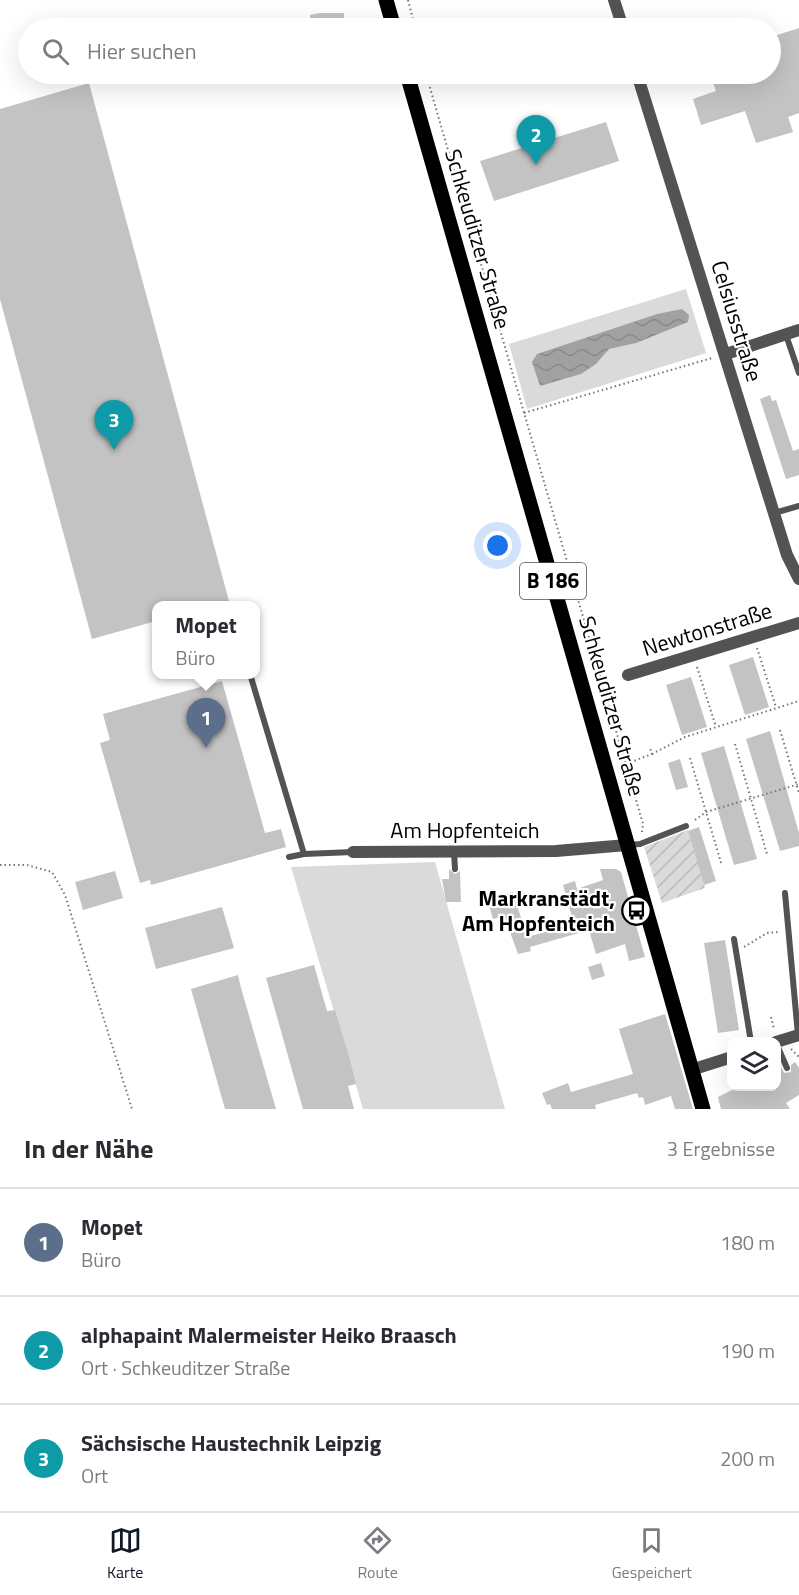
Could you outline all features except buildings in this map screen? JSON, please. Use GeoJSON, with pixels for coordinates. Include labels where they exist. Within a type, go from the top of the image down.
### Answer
{"type":"FeatureCollection","features":[{"type":"Feature","properties":{"kind":"main road"},"geometry":{"type":"LineString","coordinates":[[386,0],[391,18]]}},
{"type":"Feature","properties":{"kind":"main road","name":"Schkeuditzer Straße"},"geometry":{"type":"LineString","coordinates":[[409,84],[612,783],[634,845],[703,1109]]}},
{"type":"Feature","properties":{"kind":"street"},"geometry":{"type":"LineString","coordinates":[[614,0],[620,18]]}},
{"type":"Feature","properties":{"kind":"street","name":"Celsiusstraße"},"geometry":{"type":"LineString","coordinates":[[640,84],[787,555],[799,579]]}},
{"type":"Feature","properties":{"kind":"street"},"geometry":{"type":"LineString","coordinates":[[726,354],[799,330]]}},
{"type":"Feature","properties":{"kind":"street","name":"Newtonstraße"},"geometry":{"type":"LineString","coordinates":[[628,675],[799,623]]}},
{"type":"Feature","properties":{"kind":"street","name":"Am Hopfenteich"},"geometry":{"type":"LineString","coordinates":[[353,852],[556,851],[634,845]]}},
{"type":"Feature","properties":{"kind":"street"},"geometry":{"type":"LineString","coordinates":[[781,1041],[798,1035]]}},
{"type":"Feature","properties":{"kind":"street"},"geometry":{"type":"LineString","coordinates":[[691,1070],[727,1059]]}},
{"type":"Feature","properties":{"kind":"lane"},"geometry":{"type":"LineString","coordinates":[[786,335],[799,373]]}},
{"type":"Feature","properties":{"kind":"lane"},"geometry":{"type":"LineString","coordinates":[[774,513],[799,506]]}},
{"type":"Feature","properties":{"kind":"lane"},"geometry":{"type":"LineString","coordinates":[[251,679],[304,854]]}},
{"type":"Feature","properties":{"kind":"lane"},"geometry":{"type":"LineString","coordinates":[[634,845],[686,826]]}},
{"type":"Feature","properties":{"kind":"lane"},"geometry":{"type":"LineString","coordinates":[[454,851],[454,869]]}},
{"type":"Feature","properties":{"kind":"lane","name":"Am Hopfenteich"},"geometry":{"type":"LineString","coordinates":[[289,857],[304,854],[353,852]]}},
{"type":"Feature","properties":{"kind":"lane"},"geometry":{"type":"LineString","coordinates":[[785,893],[798,1035]]}},
{"type":"Feature","properties":{"kind":"lane"},"geometry":{"type":"LineString","coordinates":[[734,939],[750,1037]]}},
{"type":"Feature","properties":{"kind":"lane"},"geometry":{"type":"LineString","coordinates":[[781,1053],[787,1068]]}},
{"type":"Feature","properties":{"kind":"path"},"geometry":{"type":"LineString","coordinates":[[408,0],[412,18]]}},
{"type":"Feature","properties":{"kind":"path"},"geometry":{"type":"LineString","coordinates":[[429,84],[643,824],[634,845]]}},
{"type":"Feature","properties":{"kind":"path"},"geometry":{"type":"LineString","coordinates":[[524,414],[726,354]]}},
{"type":"Feature","properties":{"kind":"path"},"geometry":{"type":"LineString","coordinates":[[754,637],[776,707]]}},
{"type":"Feature","properties":{"kind":"path"},"geometry":{"type":"LineString","coordinates":[[693,656],[716,727]]}},
{"type":"Feature","properties":{"kind":"path"},"geometry":{"type":"LineString","coordinates":[[626,764],[685,737],[799,701]]}},
{"type":"Feature","properties":{"kind":"path"},"geometry":{"type":"LineString","coordinates":[[780,730],[799,793]]}},
{"type":"Feature","properties":{"kind":"path"},"geometry":{"type":"LineString","coordinates":[[735,744],[767,854]]}},
{"type":"Feature","properties":{"kind":"path"},"geometry":{"type":"LineString","coordinates":[[650,748],[652,754]]}},
{"type":"Feature","properties":{"kind":"path"},"geometry":{"type":"LineString","coordinates":[[690,758],[722,866]]}},
{"type":"Feature","properties":{"kind":"path"},"geometry":{"type":"LineString","coordinates":[[686,826],[706,812],[798,784]]}},
{"type":"Feature","properties":{"kind":"path"},"geometry":{"type":"LineString","coordinates":[[0,865],[27,865],[52,872],[65,895],[132,1109]]}},
{"type":"Feature","properties":{"kind":"path"},"geometry":{"type":"LineString","coordinates":[[736,951],[767,933],[788,931]]}},
{"type":"Feature","properties":{"kind":"shaded area"},"geometry":{"type":"Polygon","coordinates":[[[686,289],[706,353],[527,409],[509,344],[686,289]]]}},
{"type":"Feature","properties":{"kind":"shaded area"},"geometry":{"type":"Polygon","coordinates":[[[688,830],[705,888],[662,903],[644,847],[688,830]]]}},
{"type":"Feature","properties":{"kind":"shaded area"},"geometry":{"type":"Polygon","coordinates":[[[435,862],[505,1109],[363,1109],[291,867],[435,862]]]}},
{"type":"Feature","properties":{"kind":"water"},"geometry":{"type":"Polygon","coordinates":[[[682,309],[689,315],[688,322],[636,343],[609,349],[596,364],[581,374],[540,386],[532,362],[537,354],[657,314],[682,309]]]}},
{"type":"Feature","properties":{"kind":"place","name":"alphapaint Malermeister Heiko Braasch"},"geometry":{"type":"Point","coordinates":[536,165]}},
{"type":"Feature","properties":{"kind":"place","name":"Sächsische Haustechnik Leipzig"},"geometry":{"type":"Point","coordinates":[114,450]}},
{"type":"Feature","properties":{"kind":"place","name":"Mopet"},"geometry":{"type":"Point","coordinates":[206,748]}},
{"type":"Feature","properties":{"kind":"place","name":"Markranstädt, Am Hopfenteich"},"geometry":{"type":"Point","coordinates":[636,911]}}]}
